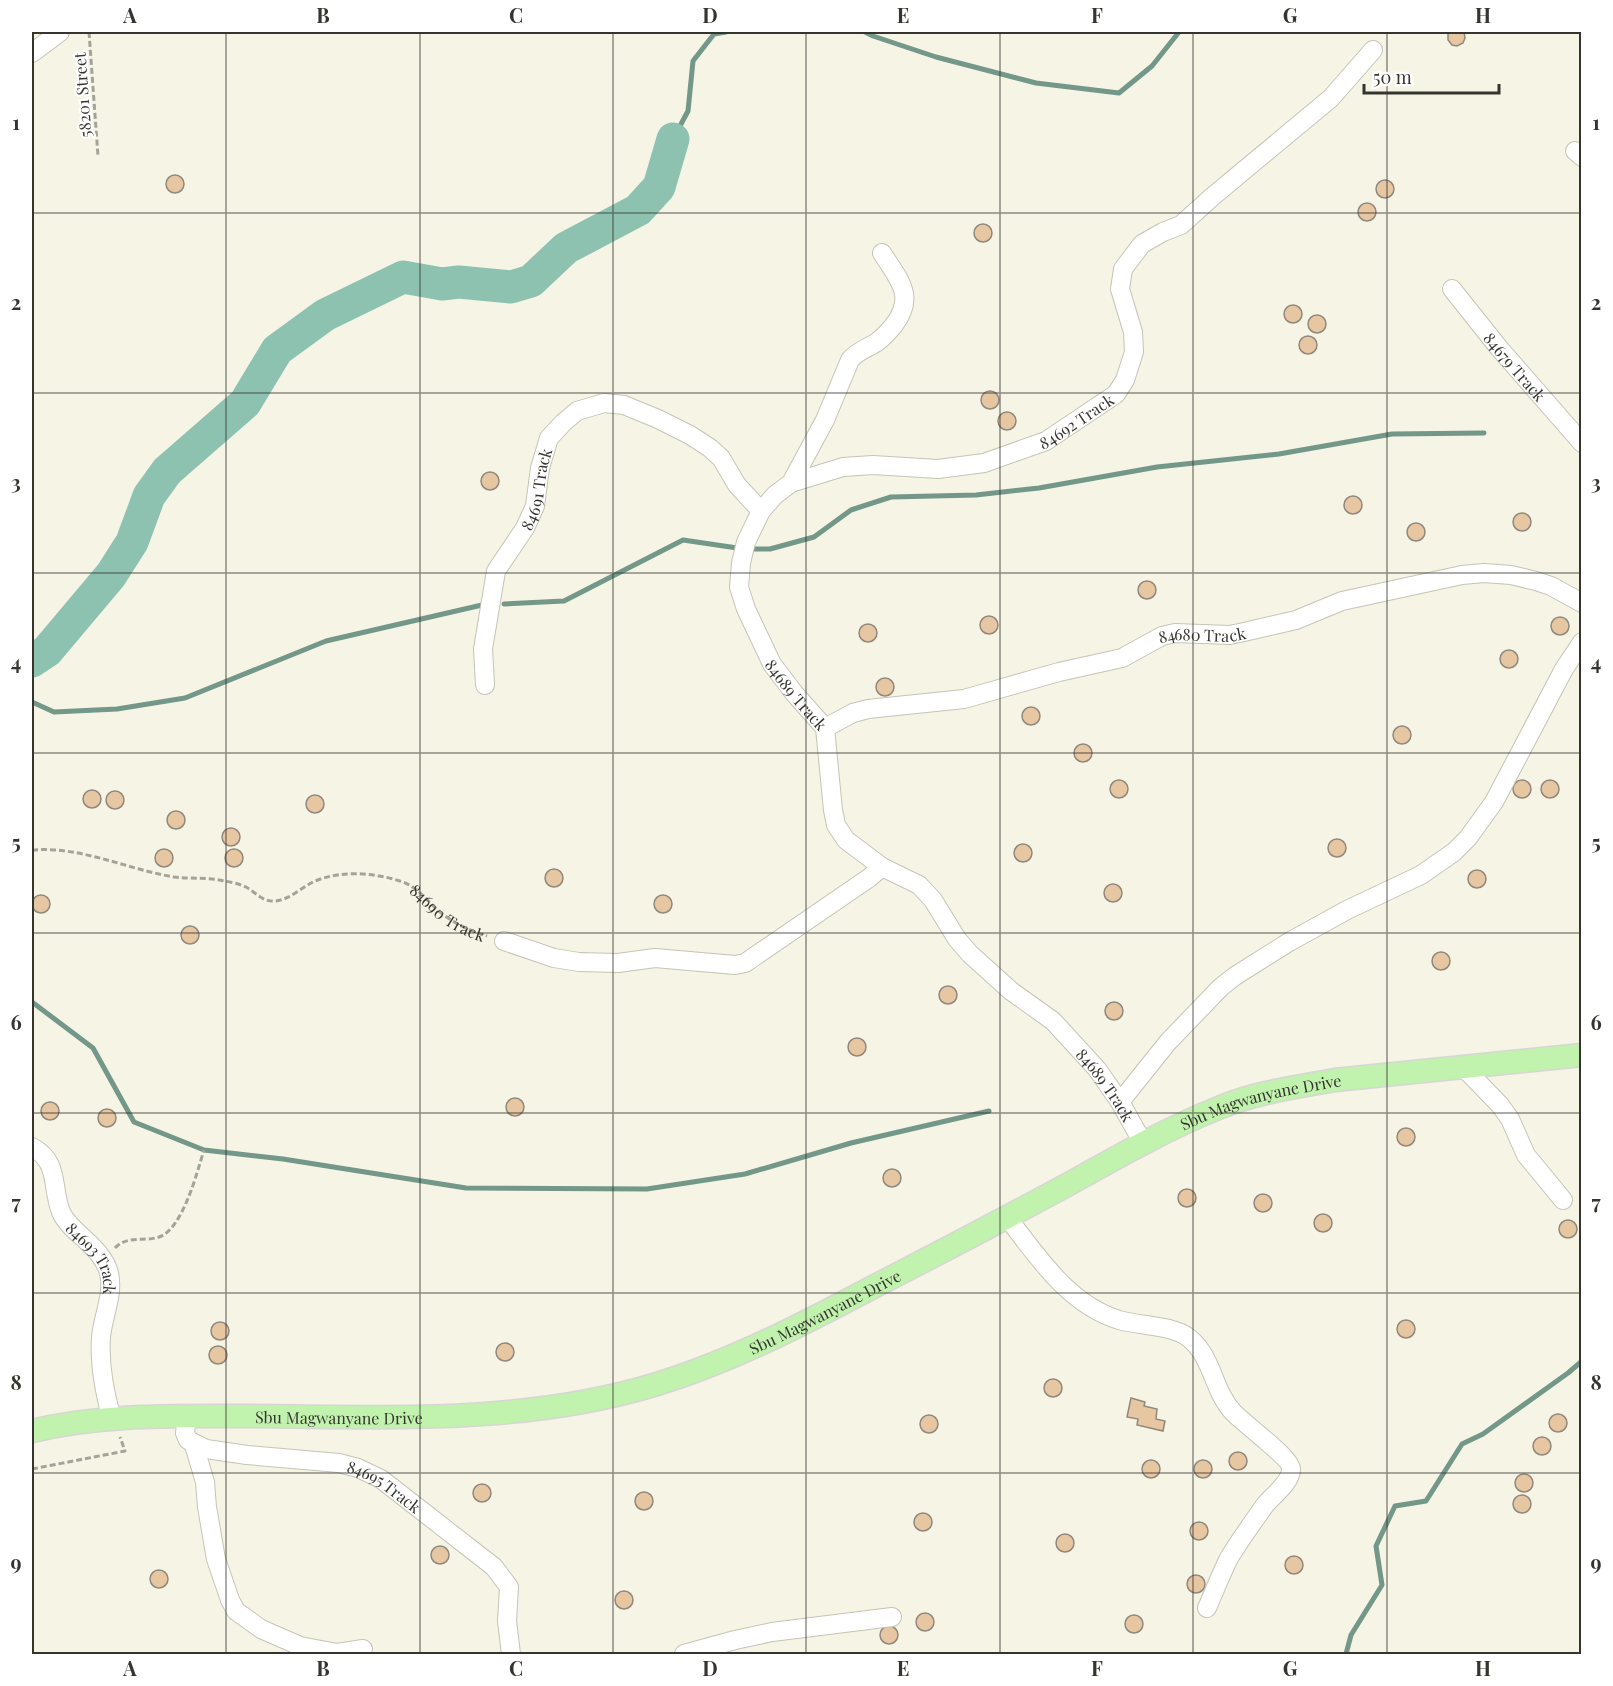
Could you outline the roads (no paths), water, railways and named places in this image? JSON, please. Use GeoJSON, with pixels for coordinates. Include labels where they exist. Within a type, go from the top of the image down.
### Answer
{"type":"FeatureCollection","features":[{"type":"Feature","properties":{"kind":"main road","name":"Sbu Magwanyane Drive"},"geometry":{"type":"LineString","coordinates":[[32,1431],[112,1419],[187,1416],[327,1417],[504,1414],[616,1395],[714,1365],[765,1344],[1143,1143],[1222,1106],[1295,1087],[1335,1080],[1581,1055]]}},
{"type":"Feature","properties":{"kind":"street"},"geometry":{"type":"LineString","coordinates":[[32,53],[60,32]]}},
{"type":"Feature","properties":{"kind":"street","name":"84692 Track"},"geometry":{"type":"LineString","coordinates":[[790,483],[843,467],[873,465],[938,469],[984,464],[1046,441],[1116,394],[1125,380],[1134,352],[1133,332],[1120,289],[1123,269],[1132,255],[1142,244],[1181,225],[1212,196],[1331,98],[1373,50]]}},
{"type":"Feature","properties":{"kind":"street","name":"84689 Track"},"geometry":{"type":"LineString","coordinates":[[882,253],[898,278],[906,301],[905,307],[881,339],[854,354],[849,360],[825,420],[790,483],[761,511],[746,542],[739,587],[746,609],[772,664],[825,728],[833,810],[836,825],[846,840],[882,867],[905,877],[926,893],[970,954],[1011,991],[1053,1021],[1097,1069],[1120,1102],[1143,1143]]}},
{"type":"Feature","properties":{"kind":"street","name":"84679 Track"},"geometry":{"type":"LineString","coordinates":[[1452,289],[1499,348],[1581,443]]}},
{"type":"Feature","properties":{"kind":"street","name":"84691 Track"},"geometry":{"type":"LineString","coordinates":[[485,685],[483,648],[496,570],[525,528],[535,506],[540,468],[549,438],[577,411],[604,403],[624,405],[690,435],[721,458],[737,485],[761,511]]}},
{"type":"Feature","properties":{"kind":"street","name":"84680 Track"},"geometry":{"type":"LineString","coordinates":[[825,728],[854,713],[868,709],[964,699],[1059,672],[1122,658],[1147,643],[1175,633],[1230,635],[1244,633],[1296,620],[1342,601],[1462,575],[1484,573],[1527,579],[1551,586],[1581,603]]}},
{"type":"Feature","properties":{"kind":"street"},"geometry":{"type":"LineString","coordinates":[[1120,1102],[1168,1042],[1221,987],[1235,976],[1289,942],[1347,910],[1421,875],[1454,852],[1494,802],[1564,669],[1581,642]]}},
{"type":"Feature","properties":{"kind":"street","name":"84690 Track"},"geometry":{"type":"LineString","coordinates":[[504,941],[554,958],[579,962],[618,963],[655,958],[735,965],[753,959],[882,867]]}},
{"type":"Feature","properties":{"kind":"street"},"geometry":{"type":"LineString","coordinates":[[1463,1067],[1510,1119],[1526,1155],[1563,1200]]}},
{"type":"Feature","properties":{"kind":"street","name":"84693 Track"},"geometry":{"type":"LineString","coordinates":[[32,1147],[51,1167],[62,1214],[103,1260],[109,1272],[111,1284],[101,1338],[101,1373],[112,1419]]}},
{"type":"Feature","properties":{"kind":"street"},"geometry":{"type":"LineString","coordinates":[[1007,1217],[1054,1277],[1070,1292],[1096,1310],[1118,1319],[1170,1329],[1189,1338],[1203,1354],[1231,1410],[1290,1465],[1291,1470],[1286,1481],[1266,1504],[1229,1560],[1207,1608]]}},
{"type":"Feature","properties":{"kind":"street"},"geometry":{"type":"LineString","coordinates":[[187,1416],[185,1433],[188,1440],[194,1444],[205,1482],[216,1559],[236,1611],[261,1629],[300,1646],[337,1653],[363,1649]]}},
{"type":"Feature","properties":{"kind":"street","name":"84695 Track"},"geometry":{"type":"LineString","coordinates":[[194,1444],[206,1449],[247,1455],[339,1463],[358,1468],[381,1479],[494,1567],[507,1582],[510,1594],[507,1621],[511,1654]]}},
{"type":"Feature","properties":{"kind":"street"},"geometry":{"type":"LineString","coordinates":[[684,1654],[772,1632],[892,1617]]}},
{"type":"Feature","properties":{"kind":"waterway"},"geometry":{"type":"LineString","coordinates":[[673,139],[688,111],[693,61],[714,34],[726,32]]}},
{"type":"Feature","properties":{"kind":"waterway"},"geometry":{"type":"LineString","coordinates":[[865,32],[936,57],[1036,83],[1119,93],[1152,66],[1179,32]]}},
{"type":"Feature","properties":{"kind":"waterway"},"geometry":{"type":"LineString","coordinates":[[32,661],[47,651],[111,575],[132,542],[149,496],[167,471],[245,403],[277,350],[325,315],[403,277],[442,284],[459,282],[511,287],[531,281],[566,248],[638,210],[659,187],[673,139]]}},
{"type":"Feature","properties":{"kind":"waterway"},"geometry":{"type":"LineString","coordinates":[[504,604],[564,601],[683,540],[744,549],[770,549],[814,537],[851,510],[891,497],[976,495],[1039,488],[1157,467],[1279,454],[1392,434],[1484,433]]}},
{"type":"Feature","properties":{"kind":"waterway"},"geometry":{"type":"LineString","coordinates":[[32,702],[54,712],[117,709],[185,698],[326,641],[482,605]]}},
{"type":"Feature","properties":{"kind":"waterway"},"geometry":{"type":"LineString","coordinates":[[32,1002],[93,1048],[134,1122],[204,1150],[283,1159],[466,1188],[647,1189],[745,1174],[851,1143],[989,1111]]}},
{"type":"Feature","properties":{"kind":"waterway"},"geometry":{"type":"LineString","coordinates":[[1346,1654],[1351,1635],[1382,1585],[1376,1546],[1395,1506],[1426,1501],[1462,1444],[1483,1434],[1582,1361]]}}]}
